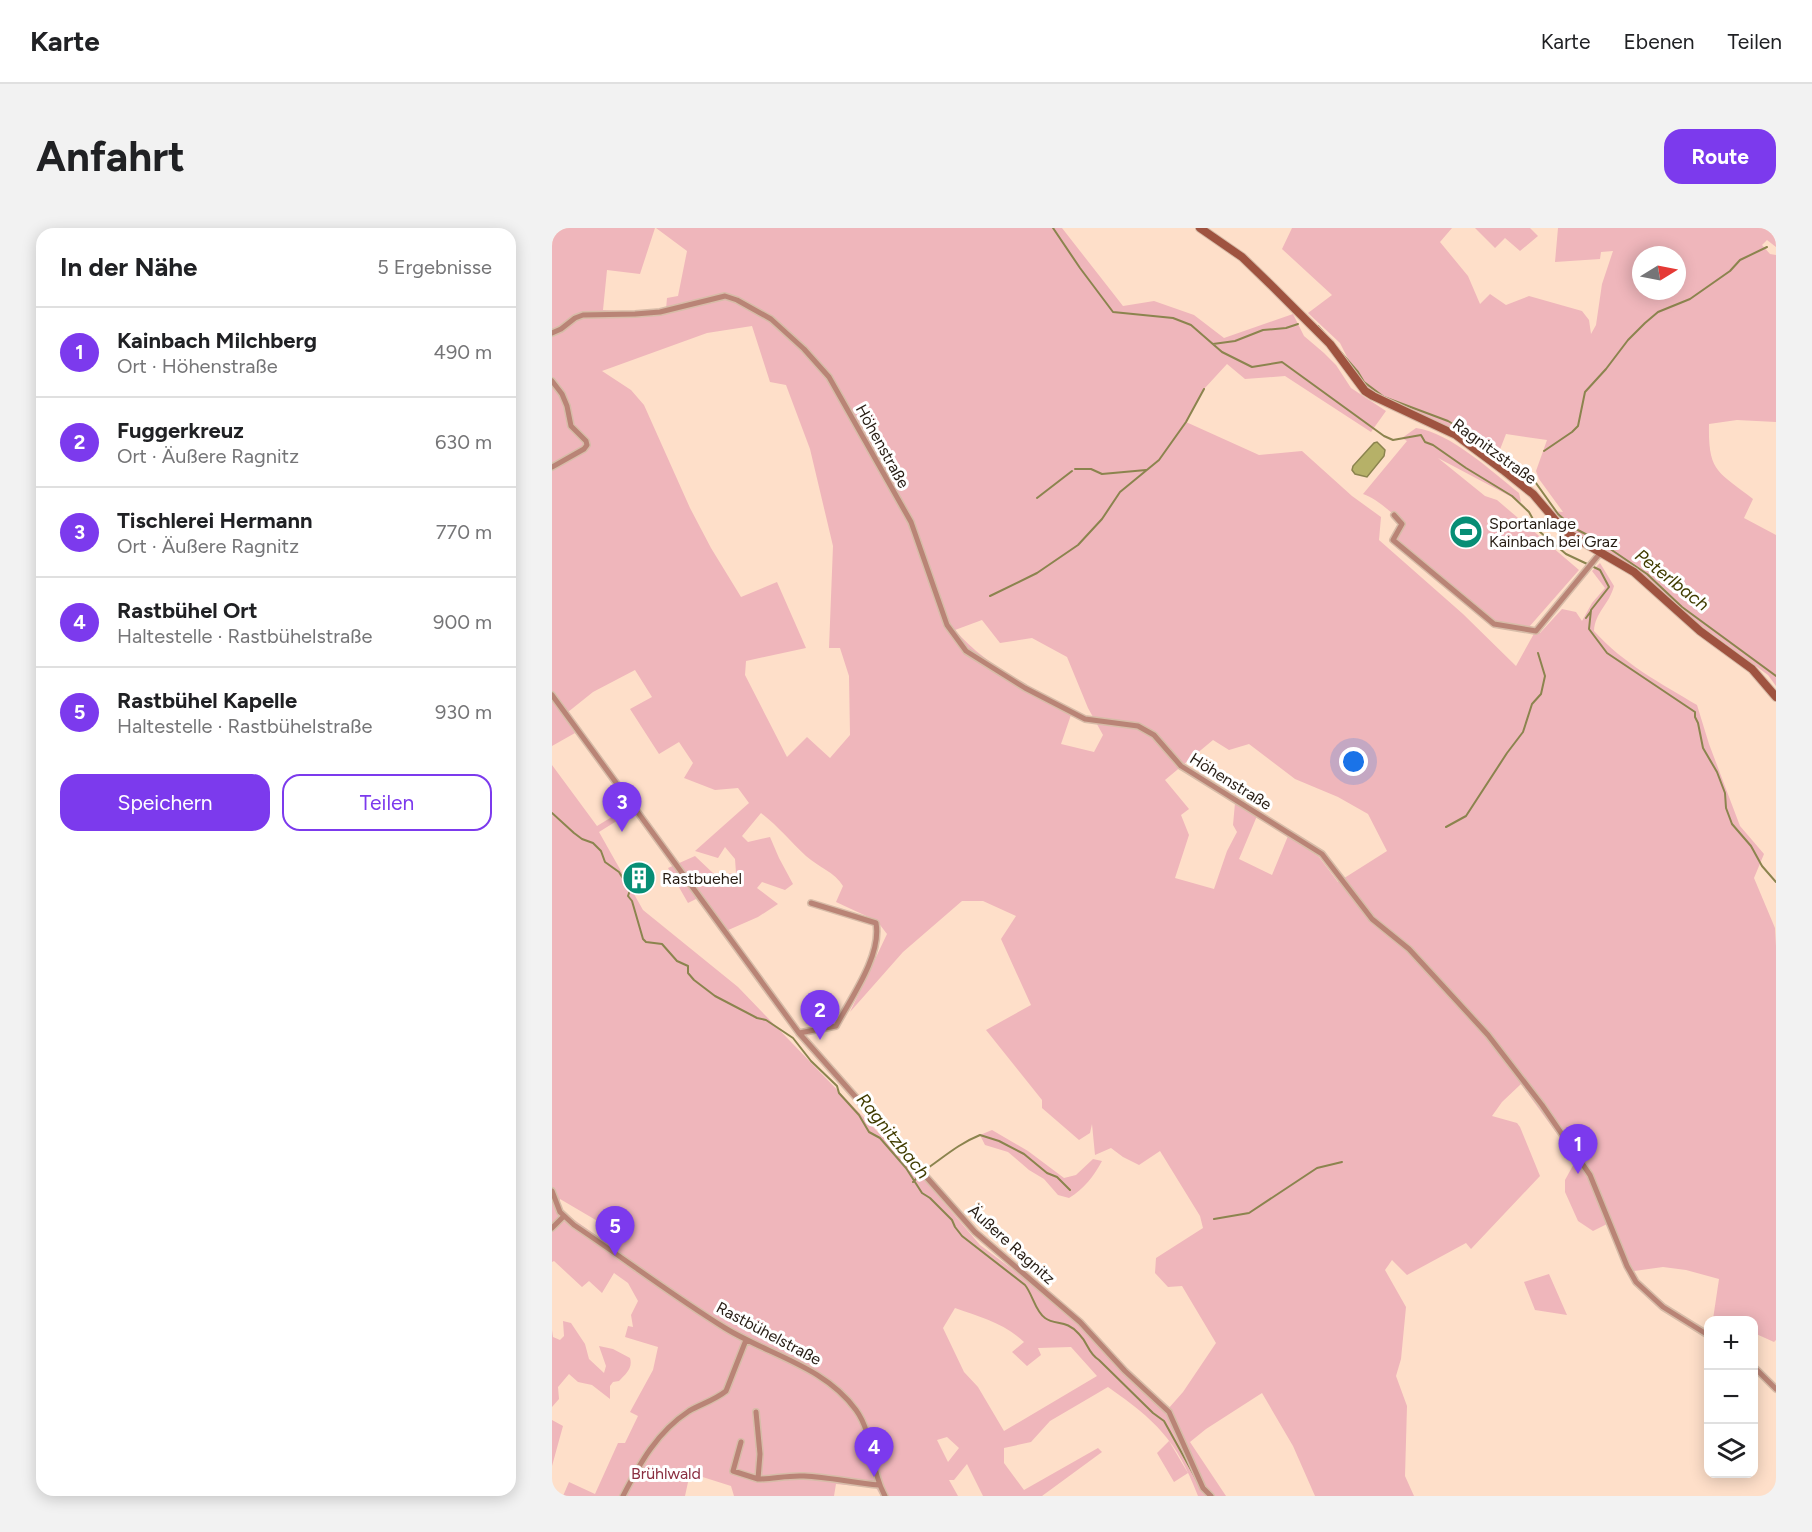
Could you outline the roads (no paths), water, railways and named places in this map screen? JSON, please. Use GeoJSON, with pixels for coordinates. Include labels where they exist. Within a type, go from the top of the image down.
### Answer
{"type":"FeatureCollection","features":[{"type":"Feature","properties":{"kind":"main road","name":"Ragnitzstraße"},"geometry":{"type":"LineString","coordinates":[[1200,228],[1242,257],[1273,287],[1330,344],[1365,391],[1456,435],[1526,488],[1569,534],[1634,572],[1700,631],[1752,669],[1776,697]]}},
{"type":"Feature","properties":{"kind":"street","name":"Höhenstraße"},"geometry":{"type":"LineString","coordinates":[[552,333],[583,315],[660,312],[725,296],[771,319],[804,349],[829,377],[912,522],[946,625],[966,651],[1024,688],[1085,718],[1138,726],[1154,735],[1181,766],[1322,854],[1372,920],[1409,950],[1488,1035],[1542,1105],[1590,1175],[1627,1266],[1636,1282],[1663,1307],[1704,1333]]}},
{"type":"Feature","properties":{"kind":"street"},"geometry":{"type":"LineString","coordinates":[[552,381],[562,394],[571,426],[586,441],[587,445],[552,467]]}},
{"type":"Feature","properties":{"kind":"street"},"geometry":{"type":"LineString","coordinates":[[1394,515],[1402,524],[1393,540],[1494,624],[1536,631],[1601,552]]}},
{"type":"Feature","properties":{"kind":"street","name":"Äußere Ragnitz"},"geometry":{"type":"LineString","coordinates":[[552,695],[799,1033],[975,1232],[1080,1322],[1125,1371],[1168,1412],[1203,1488],[1211,1496]]}},
{"type":"Feature","properties":{"kind":"street"},"geometry":{"type":"LineString","coordinates":[[799,1033],[836,1026],[873,954],[878,935],[876,923],[811,903]]}},
{"type":"Feature","properties":{"kind":"street","name":"Rastbühelstraße"},"geometry":{"type":"LineString","coordinates":[[552,1191],[558,1208],[564,1216],[697,1310],[746,1340],[806,1367],[822,1377],[845,1397],[865,1426],[879,1485],[885,1496]]}},
{"type":"Feature","properties":{"kind":"street"},"geometry":{"type":"LineString","coordinates":[[553,1227],[564,1216]]}},
{"type":"Feature","properties":{"kind":"street"},"geometry":{"type":"LineString","coordinates":[[623,1496],[640,1463],[655,1442],[688,1412],[726,1391],[746,1340]]}},
{"type":"Feature","properties":{"kind":"street"},"geometry":{"type":"LineString","coordinates":[[1757,1370],[1776,1389]]}},
{"type":"Feature","properties":{"kind":"street"},"geometry":{"type":"LineString","coordinates":[[756,1412],[760,1454],[758,1479]]}},
{"type":"Feature","properties":{"kind":"street"},"geometry":{"type":"LineString","coordinates":[[741,1442],[733,1471],[758,1479],[805,1476],[879,1485]]}},
{"type":"Feature","properties":{"kind":"waterway"},"geometry":{"type":"LineString","coordinates":[[1053,228],[1113,312],[1173,318],[1191,325],[1222,352],[1252,367],[1282,362],[1384,436],[1393,440],[1421,435],[1425,442],[1512,496],[1529,512],[1540,532],[1566,554],[1600,570],[1609,587],[1591,610],[1589,629],[1607,653],[1695,712],[1703,748],[1717,772],[1725,793],[1726,808],[1732,824],[1751,846],[1762,866],[1776,882]]}},
{"type":"Feature","properties":{"kind":"waterway"},"geometry":{"type":"LineString","coordinates":[[1544,451],[1578,426],[1585,392],[1645,323],[1658,312],[1690,299],[1730,271],[1740,260],[1767,247]]}},
{"type":"Feature","properties":{"kind":"waterway","name":"Peterlbach"},"geometry":{"type":"LineString","coordinates":[[1213,344],[1235,341],[1263,330],[1286,328],[1298,324]]}},
{"type":"Feature","properties":{"kind":"waterway","name":"Peterlbach"},"geometry":{"type":"LineString","coordinates":[[1318,326],[1364,382],[1384,397],[1448,421],[1470,434],[1480,446],[1502,460],[1522,468]]}},
{"type":"Feature","properties":{"kind":"waterway"},"geometry":{"type":"LineString","coordinates":[[990,596],[1037,573],[1078,545],[1102,519],[1120,492],[1159,460],[1186,422],[1204,389]]}},
{"type":"Feature","properties":{"kind":"waterway"},"geometry":{"type":"LineString","coordinates":[[1075,469],[1091,469],[1102,474],[1146,470]]}},
{"type":"Feature","properties":{"kind":"waterway"},"geometry":{"type":"LineString","coordinates":[[1037,498],[1072,471]]}},
{"type":"Feature","properties":{"kind":"waterway","name":"Peterlbach"},"geometry":{"type":"LineString","coordinates":[[1531,476],[1558,514],[1574,528],[1597,540],[1647,574],[1682,607],[1776,676]]}},
{"type":"Feature","properties":{"kind":"waterway"},"geometry":{"type":"LineString","coordinates":[[1586,618],[1591,611]]}},
{"type":"Feature","properties":{"kind":"waterway"},"geometry":{"type":"LineString","coordinates":[[1446,827],[1466,816],[1523,732],[1532,704],[1541,694],[1545,676],[1538,653]]}},
{"type":"Feature","properties":{"kind":"waterway","name":"Ragnitzbach"},"geometry":{"type":"LineString","coordinates":[[552,813],[582,839],[593,843],[601,851],[605,862],[619,872],[630,890],[628,896],[632,901],[643,939],[646,942],[662,944],[677,961],[688,966],[688,973],[694,980],[715,996],[757,1018],[766,1020],[793,1038],[811,1061],[837,1086],[839,1093],[859,1115],[869,1132],[880,1138],[906,1168],[922,1193],[952,1220],[962,1236],[1025,1285],[1045,1318],[1074,1329],[1095,1357],[1164,1421],[1199,1484]]}},
{"type":"Feature","properties":{"kind":"waterway"},"geometry":{"type":"LineString","coordinates":[[925,1170],[980,1135],[999,1141],[1024,1154],[1047,1173],[1057,1177],[1070,1190]]}},
{"type":"Feature","properties":{"kind":"waterway"},"geometry":{"type":"LineString","coordinates":[[1214,1219],[1249,1213],[1317,1168],[1342,1162]]}},
{"type":"Feature","properties":{"kind":"waterway","name":"Ragnitzbach"},"geometry":{"type":"LineString","coordinates":[[913,1182],[920,1175]]}},
{"type":"Feature","properties":{"kind":"place","name":"Sportanlage Kainbach bei Graz"},"geometry":{"type":"Point","coordinates":[1466,532]}},
{"type":"Feature","properties":{"kind":"place","name":"Tischlerei Hermann"},"geometry":{"type":"Point","coordinates":[622,832]}},
{"type":"Feature","properties":{"kind":"place","name":"Rastbuehel"},"geometry":{"type":"Point","coordinates":[639,878]}},
{"type":"Feature","properties":{"kind":"place","name":"Fuggerkreuz"},"geometry":{"type":"Point","coordinates":[820,1040]}},
{"type":"Feature","properties":{"kind":"place","name":"Kainbach Milchberg"},"geometry":{"type":"Point","coordinates":[1578,1174]}},
{"type":"Feature","properties":{"kind":"place","name":"Rastbühel Kapelle"},"geometry":{"type":"Point","coordinates":[615,1256]}},
{"type":"Feature","properties":{"kind":"place","name":"Rastbühel Ort"},"geometry":{"type":"Point","coordinates":[874,1477]}},
{"type":"Feature","properties":{"kind":"park label","name":"Brühlwald"},"geometry":{"type":"Point","coordinates":[666,1473]}}]}
